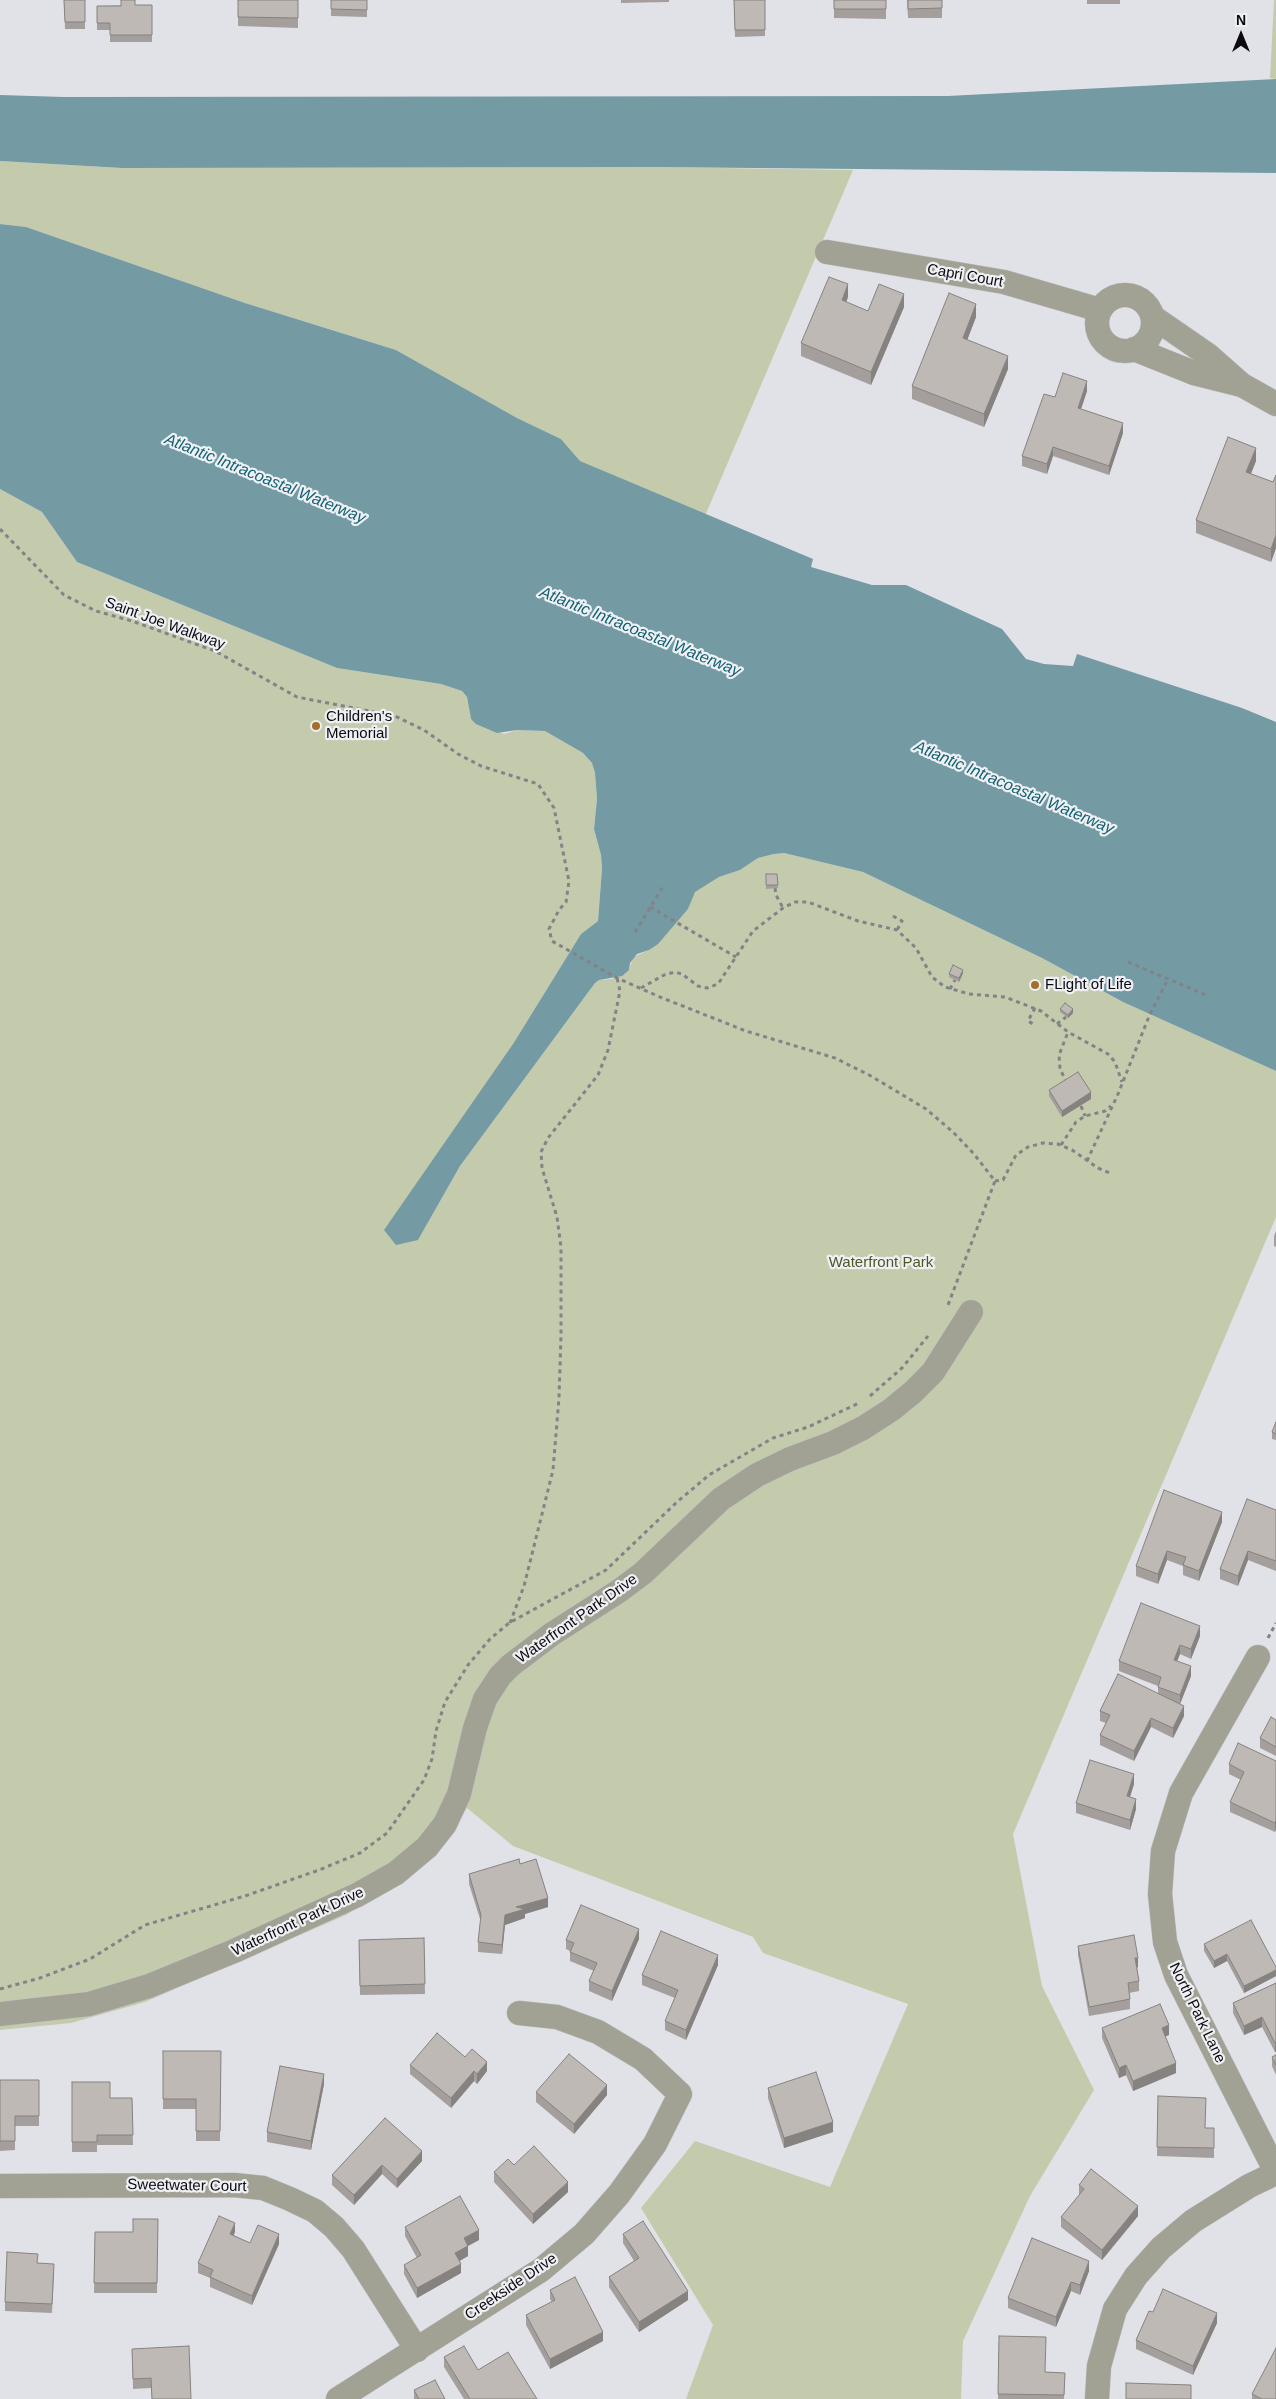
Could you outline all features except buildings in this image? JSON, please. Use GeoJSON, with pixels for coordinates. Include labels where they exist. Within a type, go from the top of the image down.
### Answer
{"type":"FeatureCollection","features":[{"type":"Feature","properties":{"kind":"street","name":"Capri Court"},"geometry":{"type":"LineString","coordinates":[[827,252],[1004,282],[1100,310]]}},
{"type":"Feature","properties":{"kind":"street"},"geometry":{"type":"LineString","coordinates":[[1242,385],[1194,373],[1134,349],[1114,348],[1104,341],[1098,329],[1100,310],[1114,297],[1132,296],[1143,301],[1152,317],[1208,355],[1242,385],[1276,404]]}},
{"type":"Feature","properties":{"kind":"street"},"geometry":{"type":"LineString","coordinates":[[1134,349],[1149,336],[1152,317]]}},
{"type":"Feature","properties":{"kind":"street","name":"Waterfront Park Drive"},"geometry":{"type":"LineString","coordinates":[[0,2014],[89,2004],[149,1986],[234,1951],[357,1896],[396,1873],[427,1847],[445,1824],[459,1794],[485,1699],[500,1676],[511,1665],[552,1634],[619,1591],[643,1573],[720,1499],[757,1475],[863,1428],[891,1410],[933,1372],[971,1312]]}},
{"type":"Feature","properties":{"kind":"street","name":"North Park Lane"},"geometry":{"type":"LineString","coordinates":[[1258,1657],[1181,1793],[1163,1851],[1160,1894],[1165,1942],[1176,1975],[1276,2172]]}},
{"type":"Feature","properties":{"kind":"street","name":"Creekside Drive"},"geometry":{"type":"LineString","coordinates":[[338,2399],[541,2270],[584,2234],[619,2194],[655,2144],[680,2094],[643,2059],[598,2032],[557,2017],[519,2013]]}},
{"type":"Feature","properties":{"kind":"street"},"geometry":{"type":"LineString","coordinates":[[1097,2399],[1099,2366],[1115,2309],[1136,2276],[1161,2248],[1193,2220],[1276,2172]]}},
{"type":"Feature","properties":{"kind":"street","name":"Sweetwater Court"},"geometry":{"type":"LineString","coordinates":[[0,2186],[234,2185],[263,2188],[315,2211],[334,2227],[353,2249],[417,2350]]}},
{"type":"Feature","properties":{"kind":"path","name":"Saint Joe Walkway"},"geometry":{"type":"LineString","coordinates":[[0,529],[64,595],[96,611],[132,621],[215,652],[297,697],[395,716],[424,730],[458,754],[481,766],[538,784],[554,808],[569,881],[566,902],[549,929],[552,941],[617,978]]}},
{"type":"Feature","properties":{"kind":"path"},"geometry":{"type":"LineString","coordinates":[[635,932],[664,885]]}},
{"type":"Feature","properties":{"kind":"path"},"geometry":{"type":"LineString","coordinates":[[775,888],[776,895],[783,908]]}},
{"type":"Feature","properties":{"kind":"path"},"geometry":{"type":"LineString","coordinates":[[641,988],[675,972],[682,974],[698,986],[713,987],[718,984],[753,930],[783,908],[795,902],[808,902],[858,921],[897,930],[916,948],[932,977],[938,983],[950,989],[969,994],[1005,997],[1034,1008],[1068,1032],[1108,1054],[1115,1062],[1122,1082]]}},
{"type":"Feature","properties":{"kind":"path"},"geometry":{"type":"LineString","coordinates":[[650,906],[736,958]]}},
{"type":"Feature","properties":{"kind":"path"},"geometry":{"type":"LineString","coordinates":[[893,916],[902,921],[897,930]]}},
{"type":"Feature","properties":{"kind":"path"},"geometry":{"type":"LineString","coordinates":[[1128,962],[1206,995]]}},
{"type":"Feature","properties":{"kind":"path"},"geometry":{"type":"LineString","coordinates":[[617,978],[746,1031],[835,1058],[871,1076],[926,1109],[953,1132],[974,1154],[994,1181]]}},
{"type":"Feature","properties":{"kind":"path"},"geometry":{"type":"LineString","coordinates":[[510,1623],[524,1586],[553,1470],[559,1398],[561,1336],[560,1247],[557,1217],[542,1168],[541,1152],[548,1138],[598,1075],[608,1050],[620,991],[617,978]]}},
{"type":"Feature","properties":{"kind":"path"},"geometry":{"type":"LineString","coordinates":[[1087,1161],[1150,1014],[1168,979]]}},
{"type":"Feature","properties":{"kind":"path"},"geometry":{"type":"LineString","coordinates":[[950,989],[955,980]]}},
{"type":"Feature","properties":{"kind":"path"},"geometry":{"type":"LineString","coordinates":[[1034,1008],[1028,1021],[1035,1025]]}},
{"type":"Feature","properties":{"kind":"path"},"geometry":{"type":"LineString","coordinates":[[1057,1024],[1066,1017]]}},
{"type":"Feature","properties":{"kind":"path"},"geometry":{"type":"LineString","coordinates":[[1068,1032],[1059,1055],[1060,1069],[1068,1084]]}},
{"type":"Feature","properties":{"kind":"path"},"geometry":{"type":"LineString","coordinates":[[1081,1106],[1085,1116]]}},
{"type":"Feature","properties":{"kind":"path"},"geometry":{"type":"LineString","coordinates":[[1062,1145],[1076,1122],[1085,1116],[1106,1111],[1111,1106]]}},
{"type":"Feature","properties":{"kind":"path"},"geometry":{"type":"LineString","coordinates":[[994,1181],[1003,1180],[1016,1155],[1028,1147],[1043,1143],[1062,1145],[1112,1174]]}},
{"type":"Feature","properties":{"kind":"path"},"geometry":{"type":"LineString","coordinates":[[944,1311],[994,1181]]}},
{"type":"Feature","properties":{"kind":"path"},"geometry":{"type":"LineString","coordinates":[[0,1989],[90,1959],[145,1925],[254,1893],[360,1853],[387,1833],[424,1780],[432,1760],[436,1731],[445,1702],[468,1665],[490,1639],[510,1623],[606,1570],[677,1502],[710,1475],[742,1454],[773,1438],[808,1427],[847,1410],[871,1396],[902,1368],[929,1334]]}},
{"type":"Feature","properties":{"kind":"green space"},"geometry":{"type":"Polygon","coordinates":[[[1274,0],[1276,0],[1276,79],[1270,78],[1274,0]]]}},
{"type":"Feature","properties":{"kind":"green space"},"geometry":{"type":"Polygon","coordinates":[[[0,161],[122,168],[651,167],[853,170],[705,516],[580,461],[561,439],[517,418],[396,350],[245,303],[26,227],[0,224],[0,161]]]}},
{"type":"Feature","properties":{"kind":"green space","name":"Waterfront Park"},"geometry":{"type":"Polygon","coordinates":[[[0,489],[42,512],[77,562],[337,668],[441,684],[462,691],[467,697],[471,719],[504,734],[517,730],[545,731],[583,753],[592,763],[595,773],[597,799],[594,829],[601,855],[602,869],[598,921],[581,934],[513,1044],[418,1240],[460,1166],[595,983],[599,980],[612,979],[629,970],[633,957],[649,950],[688,909],[694,892],[719,877],[740,870],[758,858],[774,854],[784,853],[863,872],[1042,958],[1123,1002],[1276,1071],[1276,1217],[1013,1834],[1042,1986],[1094,2090],[1030,2196],[963,2341],[961,2399],[686,2399],[713,2325],[641,2208],[695,2141],[830,2187],[908,2004],[763,1953],[753,1937],[513,1846],[467,1808],[441,1847],[397,1884],[346,1915],[145,2002],[71,2023],[0,2030],[0,489]]]}},
{"type":"Feature","properties":{"kind":"water"},"geometry":{"type":"Polygon","coordinates":[[[1276,79],[1276,173],[651,167],[122,168],[0,161],[0,95],[64,97],[948,96],[1276,79]]]}},
{"type":"Feature","properties":{"kind":"water","name":"Atlantic Intracoastal Waterway"},"geometry":{"type":"Polygon","coordinates":[[[0,224],[26,227],[245,303],[396,350],[517,418],[561,439],[580,461],[813,559],[811,567],[872,585],[906,585],[1002,629],[1026,659],[1044,664],[1073,666],[1077,654],[1242,708],[1276,722],[1276,1071],[1123,1002],[1042,958],[863,872],[784,853],[774,854],[758,858],[740,870],[719,877],[695,892],[688,909],[658,944],[649,950],[637,954],[630,963],[629,970],[622,976],[599,980],[595,983],[460,1166],[418,1240],[396,1245],[384,1230],[513,1044],[581,934],[598,921],[602,869],[601,855],[594,829],[597,799],[595,773],[592,763],[583,753],[545,731],[517,730],[497,733],[476,724],[471,719],[467,697],[462,691],[441,684],[337,668],[77,562],[42,512],[0,489],[0,224]]]}},
{"type":"Feature","properties":{"kind":"place","name":"Children's Memorial"},"geometry":{"type":"Point","coordinates":[316,726]}},
{"type":"Feature","properties":{"kind":"place","name":"FLight of Life"},"geometry":{"type":"Point","coordinates":[1035,985]}}]}
